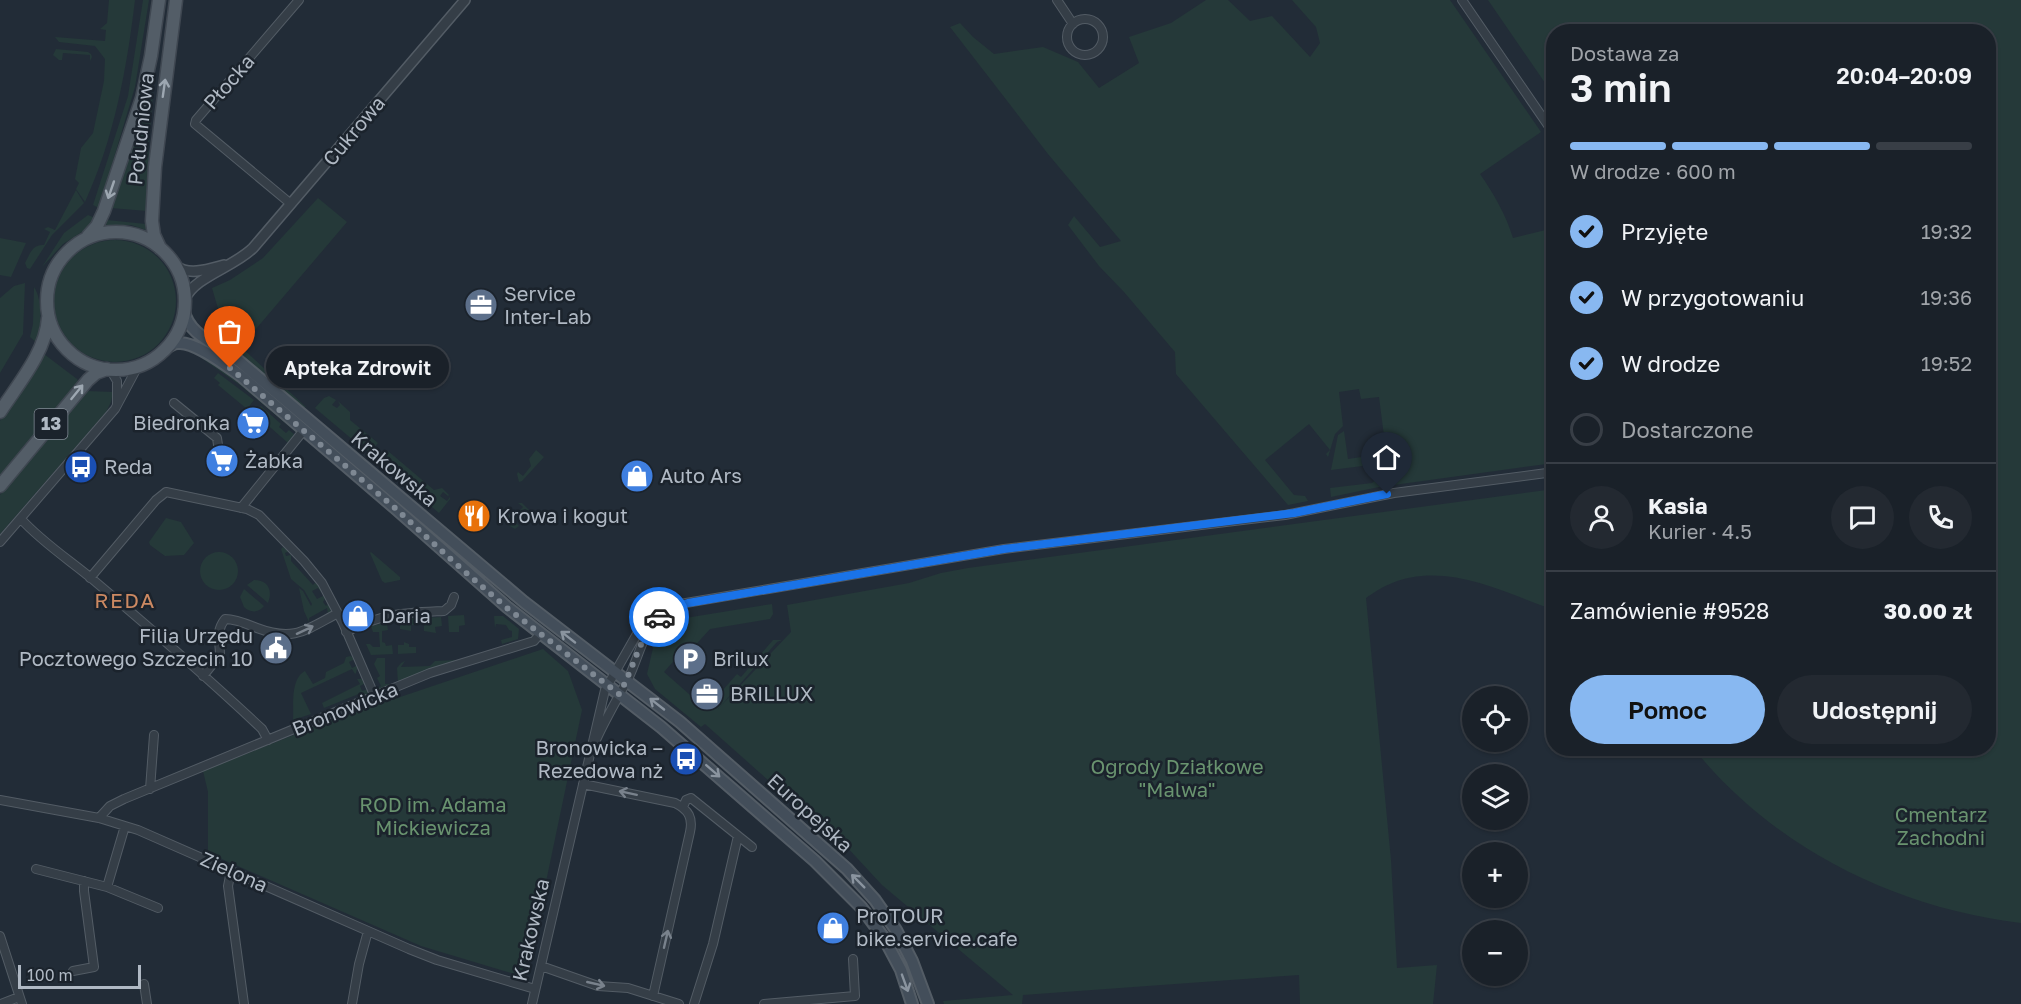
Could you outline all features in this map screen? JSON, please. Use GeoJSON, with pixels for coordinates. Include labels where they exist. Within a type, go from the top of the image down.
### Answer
{"type":"FeatureCollection","features":[{"type":"Feature","properties":{"kind":"main road","name":"Południowa"},"geometry":{"type":"LineString","coordinates":[[85,239],[99,222],[134,123],[146,83],[159,0]]}},
{"type":"Feature","properties":{"kind":"main road","name":"Południowa"},"geometry":{"type":"LineString","coordinates":[[161,249],[154,235],[153,193],[174,4]]}},
{"type":"Feature","properties":{"kind":"main road"},"geometry":{"type":"LineString","coordinates":[[85,239],[107,232],[124,232],[147,239],[161,249],[176,266],[182,282],[184,305]]}},
{"type":"Feature","properties":{"kind":"main road","name":"13"},"geometry":{"type":"LineString","coordinates":[[0,412],[40,347],[46,333],[47,293],[53,271],[66,252],[85,239]]}},
{"type":"Feature","properties":{"kind":"main road","name":"13"},"geometry":{"type":"LineString","coordinates":[[0,486],[96,372],[138,366],[165,349],[177,333],[184,305]]}},
{"type":"Feature","properties":{"kind":"main road","name":"Krakowska"},"geometry":{"type":"LineString","coordinates":[[184,305],[188,323],[196,332],[233,356],[513,592],[627,681]]}},
{"type":"Feature","properties":{"kind":"main road"},"geometry":{"type":"LineString","coordinates":[[48,316],[57,338],[68,351],[88,364],[108,369]]}},
{"type":"Feature","properties":{"kind":"main road","name":"Krakowska"},"geometry":{"type":"LineString","coordinates":[[165,349],[177,343],[186,343],[214,358],[240,376],[395,508],[456,564],[540,634],[619,694]]}},
{"type":"Feature","properties":{"kind":"main road","name":"Europejska"},"geometry":{"type":"LineString","coordinates":[[627,681],[705,743],[866,889],[884,912],[907,950],[927,1004]]}},
{"type":"Feature","properties":{"kind":"main road","name":"Europejska"},"geometry":{"type":"LineString","coordinates":[[619,694],[696,755],[845,890],[884,938],[901,970],[912,1004]]}},
{"type":"Feature","properties":{"kind":"street","name":"Południowa"},"geometry":{"type":"LineString","coordinates":[[153,40],[154,0]]}},
{"type":"Feature","properties":{"kind":"street","name":"Płocka"},"geometry":{"type":"LineString","coordinates":[[291,204],[195,124],[196,120],[299,0]]}},
{"type":"Feature","properties":{"kind":"street","name":"Cukrowa"},"geometry":{"type":"LineString","coordinates":[[184,305],[190,289],[196,284],[240,259],[253,248],[465,0]]}},
{"type":"Feature","properties":{"kind":"street"},"geometry":{"type":"LineString","coordinates":[[1057,0],[1073,24]]}},
{"type":"Feature","properties":{"kind":"street"},"geometry":{"type":"LineString","coordinates":[[1462,0],[1546,122]]}},
{"type":"Feature","properties":{"kind":"street"},"geometry":{"type":"LineString","coordinates":[[1085,20],[1092,21],[1099,27],[1102,39],[1096,51],[1082,55],[1071,48],[1067,36],[1073,24],[1085,20]]}},
{"type":"Feature","properties":{"kind":"street","name":"Cukrowa"},"geometry":{"type":"LineString","coordinates":[[176,266],[181,270],[196,271],[240,259]]}},
{"type":"Feature","properties":{"kind":"street"},"geometry":{"type":"LineString","coordinates":[[0,542],[115,409],[138,366]]}},
{"type":"Feature","properties":{"kind":"street"},"geometry":{"type":"LineString","coordinates":[[108,369],[116,377],[118,386],[118,403],[115,409]]}},
{"type":"Feature","properties":{"kind":"street"},"geometry":{"type":"LineString","coordinates":[[174,403],[217,438],[218,445]]}},
{"type":"Feature","properties":{"kind":"street"},"geometry":{"type":"LineString","coordinates":[[241,508],[304,430]]}},
{"type":"Feature","properties":{"kind":"street"},"geometry":{"type":"LineString","coordinates":[[614,672],[645,621],[666,608],[688,603],[1004,549],[1285,515],[1394,493],[1546,473]]}},
{"type":"Feature","properties":{"kind":"street"},"geometry":{"type":"LineString","coordinates":[[90,578],[156,500],[166,492],[253,511],[304,561],[322,583],[338,613],[375,697]]}},
{"type":"Feature","properties":{"kind":"street"},"geometry":{"type":"LineString","coordinates":[[21,519],[203,676],[262,729],[268,740]]}},
{"type":"Feature","properties":{"kind":"street"},"geometry":{"type":"LineString","coordinates":[[346,632],[372,620],[390,615],[444,611],[451,605],[454,597]]}},
{"type":"Feature","properties":{"kind":"street"},"geometry":{"type":"LineString","coordinates":[[627,681],[651,626],[666,611],[688,603]]}},
{"type":"Feature","properties":{"kind":"street"},"geometry":{"type":"LineString","coordinates":[[203,676],[220,655],[218,632],[225,619],[232,619],[270,633],[288,635],[302,632],[338,613]]}},
{"type":"Feature","properties":{"kind":"street","name":"Bronowicka"},"geometry":{"type":"LineString","coordinates":[[99,818],[118,801],[430,673],[534,641],[540,634]]}},
{"type":"Feature","properties":{"kind":"street","name":"Krakowska"},"geometry":{"type":"LineString","coordinates":[[532,1004],[599,712],[614,672]]}},
{"type":"Feature","properties":{"kind":"street","name":"Krakowska"},"geometry":{"type":"LineString","coordinates":[[589,759],[627,681]]}},
{"type":"Feature","properties":{"kind":"street"},"geometry":{"type":"LineString","coordinates":[[150,789],[154,735]]}},
{"type":"Feature","properties":{"kind":"street"},"geometry":{"type":"LineString","coordinates":[[583,784],[675,803],[683,807],[690,817],[692,825],[653,996]]}},
{"type":"Feature","properties":{"kind":"street"},"geometry":{"type":"LineString","coordinates":[[683,807],[686,800],[691,798],[752,847]]}},
{"type":"Feature","properties":{"kind":"street","name":"Zielona"},"geometry":{"type":"LineString","coordinates":[[0,800],[99,818],[125,826],[437,960],[536,989]]}},
{"type":"Feature","properties":{"kind":"street"},"geometry":{"type":"LineString","coordinates":[[106,887],[125,826]]}},
{"type":"Feature","properties":{"kind":"street"},"geometry":{"type":"LineString","coordinates":[[694,1004],[713,944],[738,836]]}},
{"type":"Feature","properties":{"kind":"street"},"geometry":{"type":"LineString","coordinates":[[36,869],[106,887],[158,908]]}},
{"type":"Feature","properties":{"kind":"street"},"geometry":{"type":"LineString","coordinates":[[231,871],[228,886],[244,1004]]}},
{"type":"Feature","properties":{"kind":"street"},"geometry":{"type":"LineString","coordinates":[[73,971],[94,967],[84,881]]}},
{"type":"Feature","properties":{"kind":"street"},"geometry":{"type":"LineString","coordinates":[[352,1004],[368,931]]}},
{"type":"Feature","properties":{"kind":"street"},"geometry":{"type":"LineString","coordinates":[[0,936],[21,1001],[1,1004]]}},
{"type":"Feature","properties":{"kind":"street"},"geometry":{"type":"LineString","coordinates":[[764,1004],[855,996],[853,959]]}},
{"type":"Feature","properties":{"kind":"street"},"geometry":{"type":"LineString","coordinates":[[541,966],[598,986],[618,986],[680,1004]]}},
{"type":"Feature","properties":{"kind":"street"},"geometry":{"type":"LineString","coordinates":[[144,984],[147,1004]]}},
{"type":"Feature","properties":{"kind":"green space"},"geometry":{"type":"Polygon","coordinates":[[[109,0],[135,0],[118,103],[104,153],[85,202],[76,189],[79,183],[75,179],[81,148],[93,133],[104,81],[105,59],[95,46],[59,42],[55,37],[105,41],[106,30],[100,29],[107,23],[109,0]]]}},
{"type":"Feature","properties":{"kind":"green space"},"geometry":{"type":"Polygon","coordinates":[[[143,0],[149,0],[135,87],[99,208],[93,205],[128,96],[143,0]]]}},
{"type":"Feature","properties":{"kind":"green space"},"geometry":{"type":"Polygon","coordinates":[[[1206,0],[1228,0],[1250,21],[1272,16],[1310,57],[1320,43],[1316,27],[1292,0],[1450,0],[1541,132],[1480,174],[1499,205],[1513,238],[1546,230],[1546,464],[1379,487],[1331,497],[1330,488],[1372,483],[1380,476],[1381,468],[1388,467],[1379,397],[1361,399],[1359,389],[1339,392],[1343,426],[1335,434],[1328,457],[1326,454],[1330,450],[1309,424],[1265,460],[1294,495],[1305,496],[1308,501],[1288,505],[1176,374],[1175,352],[1099,266],[1068,225],[1074,216],[1100,247],[1121,241],[1048,154],[950,27],[960,23],[994,54],[1043,47],[1078,62],[1099,88],[1139,63],[1129,37],[1171,23],[1206,0]]]}},
{"type":"Feature","properties":{"kind":"green space","name":"Cmentarz Zachodni"},"geometry":{"type":"Polygon","coordinates":[[[1488,0],[2021,0],[2021,923],[1974,915],[1928,903],[1840,868],[1799,844],[1761,816],[1726,784],[1700,756],[1996,756],[1996,24],[1546,24],[1546,84],[1488,0]]]}},
{"type":"Feature","properties":{"kind":"green space"},"geometry":{"type":"Polygon","coordinates":[[[56,49],[88,52],[92,57],[90,61],[90,55],[63,53],[62,60],[59,60],[53,55],[56,49]]]}},
{"type":"Feature","properties":{"kind":"green space"},"geometry":{"type":"Polygon","coordinates":[[[150,92],[153,93],[147,211],[111,208],[150,92]]]}},
{"type":"Feature","properties":{"kind":"green space"},"geometry":{"type":"Polygon","coordinates":[[[76,190],[84,203],[52,235],[30,269],[27,268],[25,263],[30,253],[37,246],[44,245],[50,232],[44,229],[48,227],[55,230],[76,190]]]}},
{"type":"Feature","properties":{"kind":"green space"},"geometry":{"type":"Polygon","coordinates":[[[318,198],[347,222],[244,343],[224,329],[212,288],[230,280],[263,258],[318,198]]]}},
{"type":"Feature","properties":{"kind":"green space"},"geometry":{"type":"Polygon","coordinates":[[[88,215],[95,218],[85,230],[63,244],[42,267],[64,233],[88,215]]]}},
{"type":"Feature","properties":{"kind":"green space"},"geometry":{"type":"Polygon","coordinates":[[[107,220],[146,224],[146,230],[131,225],[105,225],[107,220]]]}},
{"type":"Feature","properties":{"kind":"green space"},"geometry":{"type":"Polygon","coordinates":[[[0,238],[26,243],[11,277],[0,275],[0,238]]]}},
{"type":"Feature","properties":{"kind":"green space"},"geometry":{"type":"Polygon","coordinates":[[[115,240],[138,244],[158,258],[172,278],[176,301],[172,324],[158,344],[138,358],[115,362],[92,358],[72,344],[58,324],[54,301],[58,278],[72,258],[92,244],[115,240]]]}},
{"type":"Feature","properties":{"kind":"green space"},"geometry":{"type":"Polygon","coordinates":[[[25,283],[23,334],[0,373],[0,298],[14,286],[25,283]]]}},
{"type":"Feature","properties":{"kind":"green space"},"geometry":{"type":"Polygon","coordinates":[[[34,287],[39,299],[40,314],[37,343],[30,337],[33,324],[34,287]]]}},
{"type":"Feature","properties":{"kind":"green space"},"geometry":{"type":"Polygon","coordinates":[[[219,332],[241,347],[306,407],[302,407],[238,353],[206,333],[219,332]]]}},
{"type":"Feature","properties":{"kind":"green space"},"geometry":{"type":"Polygon","coordinates":[[[44,354],[77,379],[79,383],[0,481],[0,421],[44,354]]]}},
{"type":"Feature","properties":{"kind":"green space"},"geometry":{"type":"Polygon","coordinates":[[[197,355],[234,377],[296,429],[296,432],[240,385],[197,355]]]}},
{"type":"Feature","properties":{"kind":"green space"},"geometry":{"type":"Polygon","coordinates":[[[218,373],[254,400],[247,409],[218,385],[220,383],[214,378],[218,373]]]}},
{"type":"Feature","properties":{"kind":"green space"},"geometry":{"type":"Polygon","coordinates":[[[87,391],[113,392],[106,412],[0,534],[0,495],[87,391]]]}},
{"type":"Feature","properties":{"kind":"green space"},"geometry":{"type":"Polygon","coordinates":[[[329,396],[336,400],[332,405],[337,408],[340,405],[338,401],[350,412],[350,420],[378,443],[372,449],[375,452],[372,456],[315,408],[329,396]]]}},
{"type":"Feature","properties":{"kind":"green space"},"geometry":{"type":"Polygon","coordinates":[[[261,406],[281,424],[279,427],[286,433],[289,430],[295,435],[288,443],[254,413],[261,406]]]}},
{"type":"Feature","properties":{"kind":"green space"},"geometry":{"type":"Polygon","coordinates":[[[1344,431],[1348,459],[1368,456],[1370,465],[1331,470],[1338,435],[1344,431]]]}},
{"type":"Feature","properties":{"kind":"green space"},"geometry":{"type":"Polygon","coordinates":[[[536,450],[544,457],[519,482],[518,472],[523,476],[531,466],[529,459],[536,450]]]}},
{"type":"Feature","properties":{"kind":"green space"},"geometry":{"type":"Polygon","coordinates":[[[388,451],[434,490],[442,488],[449,495],[443,492],[440,496],[447,501],[450,497],[450,499],[439,513],[376,459],[379,455],[382,458],[388,451]]]}},
{"type":"Feature","properties":{"kind":"green space","name":"Ogrody Działkowe \"Malwa\""},"geometry":{"type":"Polygon","coordinates":[[[1546,490],[1546,606],[1468,580],[1429,576],[1409,578],[1387,585],[1366,598],[1391,860],[1397,968],[1437,965],[1433,1004],[1300,1004],[1299,975],[1023,995],[1022,1004],[944,1004],[943,1001],[1013,995],[882,885],[845,845],[813,820],[705,724],[701,727],[655,689],[647,674],[656,635],[673,620],[772,604],[773,614],[770,619],[710,629],[691,650],[686,647],[664,672],[706,709],[737,674],[741,677],[773,640],[782,640],[777,642],[718,709],[791,632],[787,605],[909,583],[941,573],[1546,490]]]}},
{"type":"Feature","properties":{"kind":"green space"},"geometry":{"type":"Polygon","coordinates":[[[518,503],[522,503],[531,512],[525,509],[515,522],[519,526],[515,529],[506,521],[511,512],[516,515],[523,507],[518,503]]]}},
{"type":"Feature","properties":{"kind":"green space"},"geometry":{"type":"Polygon","coordinates":[[[166,518],[181,522],[194,543],[184,555],[165,556],[150,545],[149,542],[166,518]]]}},
{"type":"Feature","properties":{"kind":"green space"},"geometry":{"type":"Polygon","coordinates":[[[283,547],[289,551],[285,553],[286,556],[291,555],[291,561],[313,585],[319,584],[323,591],[321,592],[318,588],[312,591],[317,599],[324,593],[326,597],[323,602],[326,606],[329,603],[331,612],[328,615],[327,608],[309,618],[309,622],[299,588],[311,606],[312,604],[304,590],[291,579],[281,549],[283,547]]]}},
{"type":"Feature","properties":{"kind":"green space"},"geometry":{"type":"Polygon","coordinates":[[[219,552],[232,558],[238,571],[232,584],[219,590],[206,584],[200,571],[206,558],[219,552]]]}},
{"type":"Feature","properties":{"kind":"green space"},"geometry":{"type":"Polygon","coordinates":[[[371,552],[400,577],[400,580],[385,583],[382,581],[371,552]]]}},
{"type":"Feature","properties":{"kind":"green space"},"geometry":{"type":"Polygon","coordinates":[[[254,580],[263,582],[268,587],[270,594],[268,603],[247,585],[254,580]]]}},
{"type":"Feature","properties":{"kind":"green space"},"geometry":{"type":"Polygon","coordinates":[[[244,589],[264,606],[260,610],[254,611],[244,607],[240,597],[244,589]]]}},
{"type":"Feature","properties":{"kind":"green space"},"geometry":{"type":"Polygon","coordinates":[[[464,615],[465,625],[459,626],[459,632],[449,632],[448,616],[464,615]]]}},
{"type":"Feature","properties":{"kind":"green space"},"geometry":{"type":"Polygon","coordinates":[[[494,616],[503,616],[519,629],[518,639],[502,644],[501,640],[512,637],[512,631],[506,625],[496,624],[495,628],[494,616]]]}},
{"type":"Feature","properties":{"kind":"green space"},"geometry":{"type":"Polygon","coordinates":[[[441,617],[442,626],[435,627],[436,633],[424,631],[424,618],[441,617]]]}},
{"type":"Feature","properties":{"kind":"green space"},"geometry":{"type":"Polygon","coordinates":[[[417,618],[417,625],[411,625],[411,631],[400,629],[400,619],[417,618]]]}},
{"type":"Feature","properties":{"kind":"green space"},"geometry":{"type":"Polygon","coordinates":[[[394,621],[394,623],[387,624],[388,630],[382,631],[382,642],[386,646],[392,645],[393,654],[371,655],[366,644],[380,647],[379,632],[373,632],[371,626],[394,621]]]}},
{"type":"Feature","properties":{"kind":"green space"},"geometry":{"type":"Polygon","coordinates":[[[404,642],[409,644],[409,647],[416,647],[416,653],[398,654],[398,645],[404,645],[404,642]]]}},
{"type":"Feature","properties":{"kind":"green space","name":"ROD im. Adama Mickiewicza"},"geometry":{"type":"Polygon","coordinates":[[[543,649],[568,671],[582,710],[542,901],[521,976],[421,946],[208,853],[208,792],[203,771],[329,721],[543,649]]]}},
{"type":"Feature","properties":{"kind":"green space"},"geometry":{"type":"Polygon","coordinates":[[[351,656],[355,659],[349,662],[352,668],[358,665],[356,673],[352,669],[301,693],[311,714],[293,720],[295,686],[300,675],[305,671],[313,684],[325,678],[326,672],[344,663],[346,657],[351,656]]]}},
{"type":"Feature","properties":{"kind":"green space"},"geometry":{"type":"Polygon","coordinates":[[[377,658],[385,658],[385,684],[392,684],[379,692],[376,688],[381,686],[377,678],[380,676],[374,664],[377,658]]]}},
{"type":"Feature","properties":{"kind":"green space"},"geometry":{"type":"Polygon","coordinates":[[[456,660],[398,683],[397,668],[405,661],[401,667],[430,666],[435,661],[456,660]]]}},
{"type":"Feature","properties":{"kind":"green space"},"geometry":{"type":"Polygon","coordinates":[[[357,679],[362,679],[366,683],[360,686],[362,691],[368,689],[366,697],[361,693],[324,708],[322,703],[360,684],[357,679]]]}},
{"type":"Feature","properties":{"kind":"way so far"},"geometry":{"type":"LineString","coordinates":[[230,368],[395,508],[507,608],[619,694],[627,681],[645,635],[659,617]]}},
{"type":"Feature","properties":{"kind":"place","name":"Service Inter-Lab"},"geometry":{"type":"Point","coordinates":[481,305]}},
{"type":"Feature","properties":{"kind":"place","name":"Apteka Zdrowit"},"geometry":{"type":"Point","coordinates":[230,368]}},
{"type":"Feature","properties":{"kind":"place","name":"Biedronka"},"geometry":{"type":"Point","coordinates":[253,423]}},
{"type":"Feature","properties":{"kind":"place","name":"Żabka"},"geometry":{"type":"Point","coordinates":[222,461]}},
{"type":"Feature","properties":{"kind":"place","name":"Reda"},"geometry":{"type":"Point","coordinates":[81,467]}},
{"type":"Feature","properties":{"kind":"place","name":"Auto Ars"},"geometry":{"type":"Point","coordinates":[637,476]}},
{"type":"Feature","properties":{"kind":"place","name":"Krowa i kogut"},"geometry":{"type":"Point","coordinates":[474,516]}},
{"type":"Feature","properties":{"kind":"place","name":"Daria"},"geometry":{"type":"Point","coordinates":[358,616]}},
{"type":"Feature","properties":{"kind":"place","name":"Filia Urzędu Pocztowego Szczecin 10"},"geometry":{"type":"Point","coordinates":[276,648]}},
{"type":"Feature","properties":{"kind":"place","name":"Brilux"},"geometry":{"type":"Point","coordinates":[690,659]}},
{"type":"Feature","properties":{"kind":"place","name":"BRILLUX"},"geometry":{"type":"Point","coordinates":[707,694]}},
{"type":"Feature","properties":{"kind":"place","name":"Bronowicka – Rezedowa nż"},"geometry":{"type":"Point","coordinates":[686,759]}},
{"type":"Feature","properties":{"kind":"place","name":"ProTOUR bike.service.cafe"},"geometry":{"type":"Point","coordinates":[833,928]}},
{"type":"Feature","properties":{"kind":"district","name":"REDA"},"geometry":{"type":"Point","coordinates":[125,601]}},
{"type":"Feature","properties":{"kind":"route"},"geometry":{"type":"LineString","coordinates":[[659,617],[672,608],[688,603],[994,551],[1285,515],[1387,494]]}}]}
